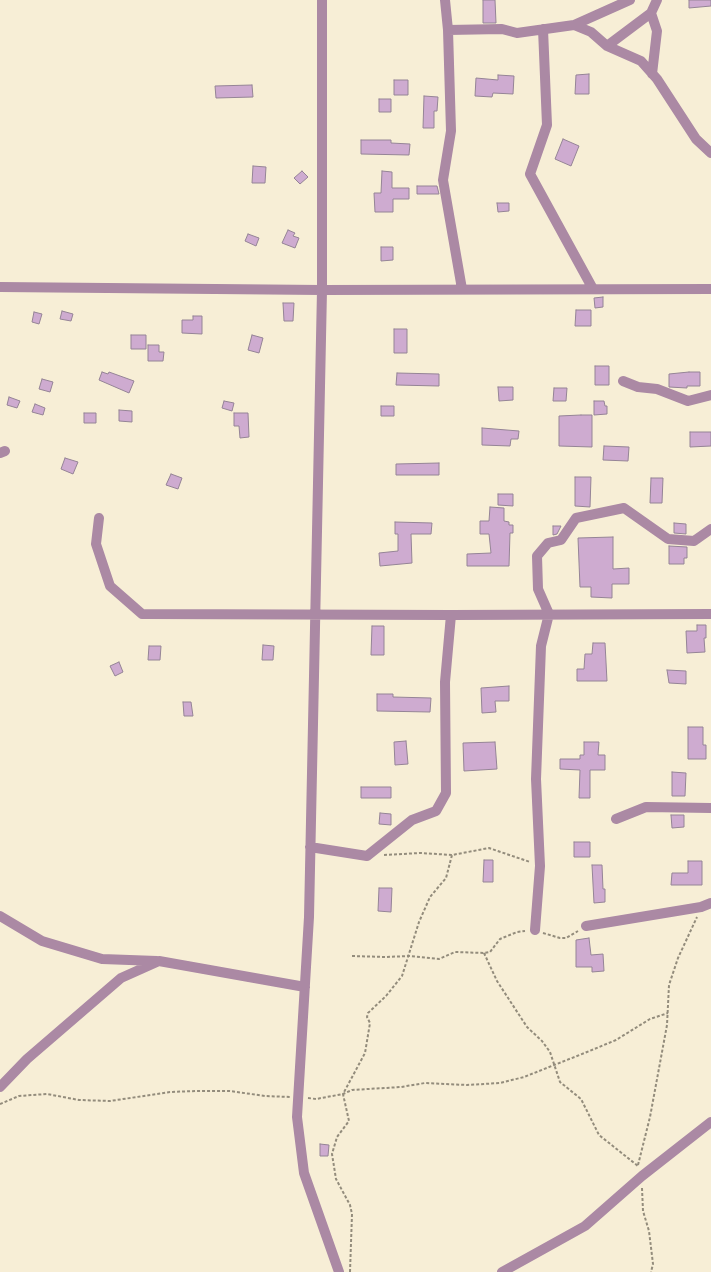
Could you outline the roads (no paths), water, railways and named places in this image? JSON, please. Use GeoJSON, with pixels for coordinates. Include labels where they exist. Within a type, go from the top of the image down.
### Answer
{"type":"FeatureCollection","features":[{"type":"Feature","properties":{"kind":"street"},"geometry":{"type":"LineString","coordinates":[[322,0],[322,290],[309,917],[297,1117],[304,1173],[338,1272]]}},
{"type":"Feature","properties":{"kind":"street"},"geometry":{"type":"LineString","coordinates":[[445,0],[448,30],[451,131],[443,180],[462,289]]}},
{"type":"Feature","properties":{"kind":"street"},"geometry":{"type":"LineString","coordinates":[[448,30],[502,29],[517,33],[574,25],[630,0]]}},
{"type":"Feature","properties":{"kind":"street"},"geometry":{"type":"LineString","coordinates":[[607,46],[652,13],[657,0]]}},
{"type":"Feature","properties":{"kind":"street"},"geometry":{"type":"LineString","coordinates":[[652,13],[657,31],[652,74]]}},
{"type":"Feature","properties":{"kind":"street"},"geometry":{"type":"LineString","coordinates":[[574,25],[591,32],[607,46],[641,61],[652,74],[696,139],[711,153]]}},
{"type":"Feature","properties":{"kind":"street"},"geometry":{"type":"LineString","coordinates":[[543,29],[547,125],[530,174],[593,289]]}},
{"type":"Feature","properties":{"kind":"street"},"geometry":{"type":"LineString","coordinates":[[0,287],[322,290],[711,289]]}},
{"type":"Feature","properties":{"kind":"street"},"geometry":{"type":"LineString","coordinates":[[623,381],[638,387],[657,389],[688,401],[711,395]]}},
{"type":"Feature","properties":{"kind":"street"},"geometry":{"type":"LineString","coordinates":[[535,930],[540,866],[536,779],[541,646],[549,614],[538,589],[537,556],[548,543],[561,540],[576,518],[624,508],[668,539],[694,541],[711,529]]}},
{"type":"Feature","properties":{"kind":"street"},"geometry":{"type":"LineString","coordinates":[[99,518],[96,544],[110,586],[142,614],[451,616],[549,614],[711,614]]}},
{"type":"Feature","properties":{"kind":"street"},"geometry":{"type":"LineString","coordinates":[[310,847],[367,856],[412,820],[436,811],[446,793],[445,682],[451,616]]}},
{"type":"Feature","properties":{"kind":"street"},"geometry":{"type":"LineString","coordinates":[[616,819],[646,807],[711,808]]}},
{"type":"Feature","properties":{"kind":"street"},"geometry":{"type":"LineString","coordinates":[[586,926],[701,907],[711,903]]}},
{"type":"Feature","properties":{"kind":"street"},"geometry":{"type":"LineString","coordinates":[[0,916],[42,941],[102,959],[159,961],[304,987]]}},
{"type":"Feature","properties":{"kind":"street"},"geometry":{"type":"LineString","coordinates":[[0,1087],[27,1059],[121,978],[159,961]]}},
{"type":"Feature","properties":{"kind":"street"},"geometry":{"type":"LineString","coordinates":[[502,1272],[585,1226],[642,1176],[711,1122]]}}]}
